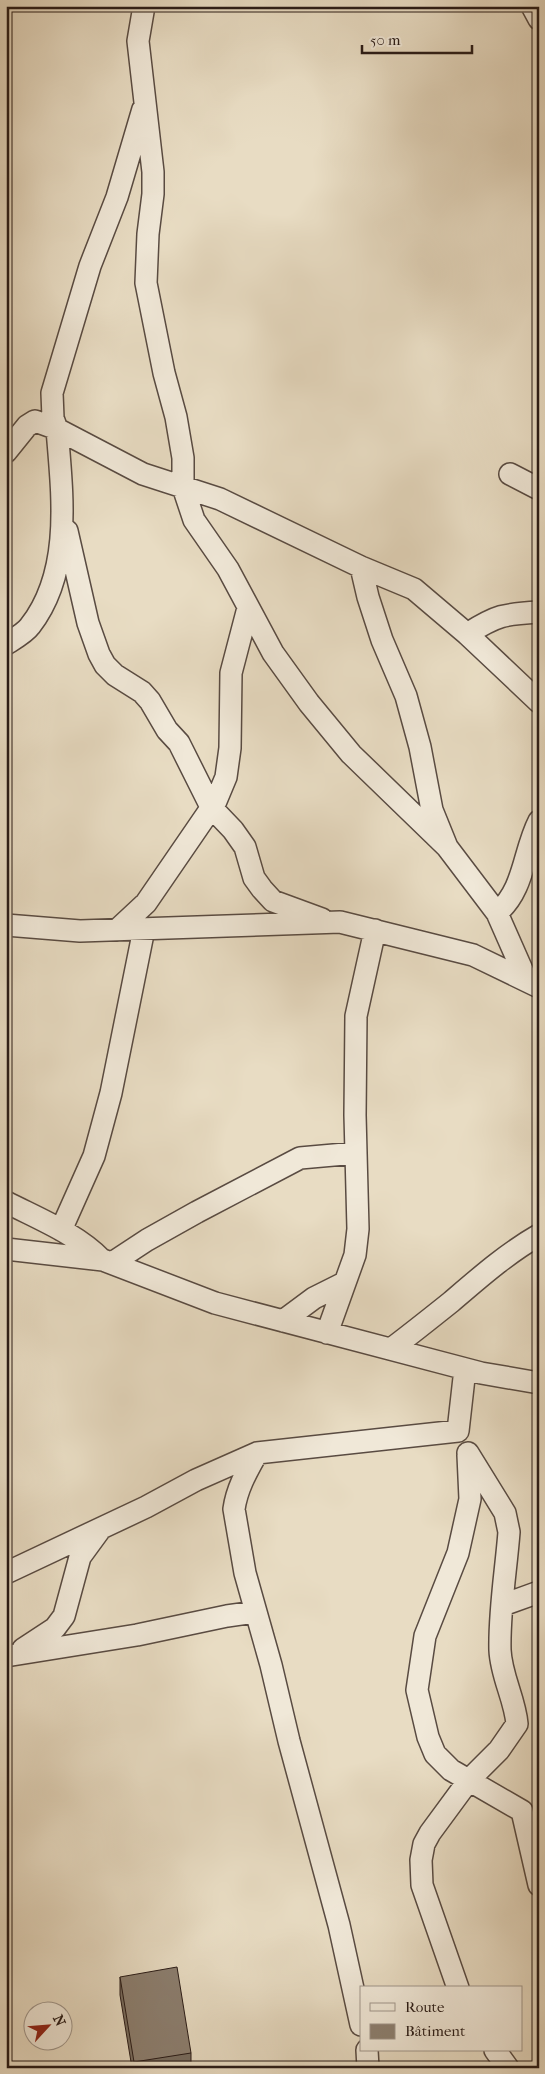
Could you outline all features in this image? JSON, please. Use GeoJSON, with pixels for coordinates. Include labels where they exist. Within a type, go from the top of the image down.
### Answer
{"type":"FeatureCollection","features":[{"type":"Feature","properties":{"kind":"street"},"geometry":{"type":"LineString","coordinates":[[144,6],[138,42],[153,172],[146,283],[160,356],[176,417],[183,458],[183,487],[194,520],[228,570],[272,653],[309,703],[351,754],[447,847],[497,913],[533,984]]}},
{"type":"Feature","properties":{"kind":"street"},"geometry":{"type":"LineString","coordinates":[[532,6],[539,19]]}},
{"type":"Feature","properties":{"kind":"street"},"geometry":{"type":"LineString","coordinates":[[145,104],[117,197],[90,266],[52,393],[53,418],[57,429],[63,510],[86,615],[99,654],[105,665],[115,675],[142,692],[150,701],[167,730],[179,743],[211,807],[233,830],[245,847],[254,878],[274,900],[329,922]]}},
{"type":"Feature","properties":{"kind":"street"},"geometry":{"type":"LineString","coordinates":[[6,452],[31,423],[35,421],[57,429],[143,474],[220,499],[361,567],[414,589],[468,634],[539,702]]}},
{"type":"Feature","properties":{"kind":"street"},"geometry":{"type":"LineString","coordinates":[[510,474],[539,489]]}},
{"type":"Feature","properties":{"kind":"street"},"geometry":{"type":"LineString","coordinates":[[6,644],[29,627],[46,603],[58,560],[63,510]]}},
{"type":"Feature","properties":{"kind":"street"},"geometry":{"type":"LineString","coordinates":[[361,567],[368,597],[382,640],[406,696],[420,747],[432,810],[447,847]]}},
{"type":"Feature","properties":{"kind":"street"},"geometry":{"type":"LineString","coordinates":[[117,930],[146,903],[211,807],[226,777],[230,748],[231,673],[248,608]]}},
{"type":"Feature","properties":{"kind":"street"},"geometry":{"type":"LineString","coordinates":[[468,634],[492,619],[507,614],[539,612]]}},
{"type":"Feature","properties":{"kind":"street"},"geometry":{"type":"LineString","coordinates":[[497,913],[507,905],[515,892],[539,821]]}},
{"type":"Feature","properties":{"kind":"street"},"geometry":{"type":"LineString","coordinates":[[10,927],[80,931],[340,922],[473,955],[533,984]]}},
{"type":"Feature","properties":{"kind":"street"},"geometry":{"type":"LineString","coordinates":[[61,1230],[94,1156],[131,1002],[144,929]]}},
{"type":"Feature","properties":{"kind":"street"},"geometry":{"type":"LineString","coordinates":[[327,1333],[355,1255],[358,1229],[356,1016],[375,930]]}},
{"type":"Feature","properties":{"kind":"street"},"geometry":{"type":"LineString","coordinates":[[107,1262],[300,1158],[356,1153]]}},
{"type":"Feature","properties":{"kind":"street"},"geometry":{"type":"LineString","coordinates":[[6,1202],[61,1230],[107,1262]]}},
{"type":"Feature","properties":{"kind":"street"},"geometry":{"type":"LineString","coordinates":[[391,1349],[451,1301],[488,1268],[539,1235]]}},
{"type":"Feature","properties":{"kind":"street"},"geometry":{"type":"LineString","coordinates":[[6,1249],[107,1262],[215,1304],[465,1369],[539,1383]]}},
{"type":"Feature","properties":{"kind":"street"},"geometry":{"type":"LineString","coordinates":[[282,1321],[314,1298],[344,1283]]}},
{"type":"Feature","properties":{"kind":"street"},"geometry":{"type":"LineString","coordinates":[[455,1986],[422,1885],[421,1860],[424,1844],[469,1780],[499,1750],[517,1724],[503,1675],[500,1650],[509,1532],[505,1513],[468,1453],[458,1431],[465,1369]]}},
{"type":"Feature","properties":{"kind":"street"},"geometry":{"type":"LineString","coordinates":[[6,1572],[146,1507],[196,1480],[257,1453],[458,1431]]}},
{"type":"Feature","properties":{"kind":"street"},"geometry":{"type":"LineString","coordinates":[[257,1453],[245,1474],[235,1499],[234,1509],[245,1572],[339,1925],[360,2020]]}},
{"type":"Feature","properties":{"kind":"street"},"geometry":{"type":"LineString","coordinates":[[468,1453],[470,1499],[458,1553],[425,1636],[417,1690],[428,1737],[435,1754],[451,1770],[530,1810],[539,1884]]}},
{"type":"Feature","properties":{"kind":"street"},"geometry":{"type":"LineString","coordinates":[[11,1655],[55,1628],[64,1616],[80,1557],[100,1528]]}},
{"type":"Feature","properties":{"kind":"street"},"geometry":{"type":"LineString","coordinates":[[503,1605],[539,1592]]}},
{"type":"Feature","properties":{"kind":"street"},"geometry":{"type":"LineString","coordinates":[[11,1655],[137,1635],[227,1616],[256,1612]]}},
{"type":"Feature","properties":{"kind":"street"},"geometry":{"type":"LineString","coordinates":[[367,2052],[368,2068]]}},
{"type":"Feature","properties":{"kind":"street"},"geometry":{"type":"LineString","coordinates":[[496,2052],[508,2068]]}},
{"type":"Feature","properties":{"kind":"building"},"geometry":{"type":"Polygon","coordinates":[[[177,1967],[191,2053],[134,2062],[120,1977],[177,1967]]]}}]}
